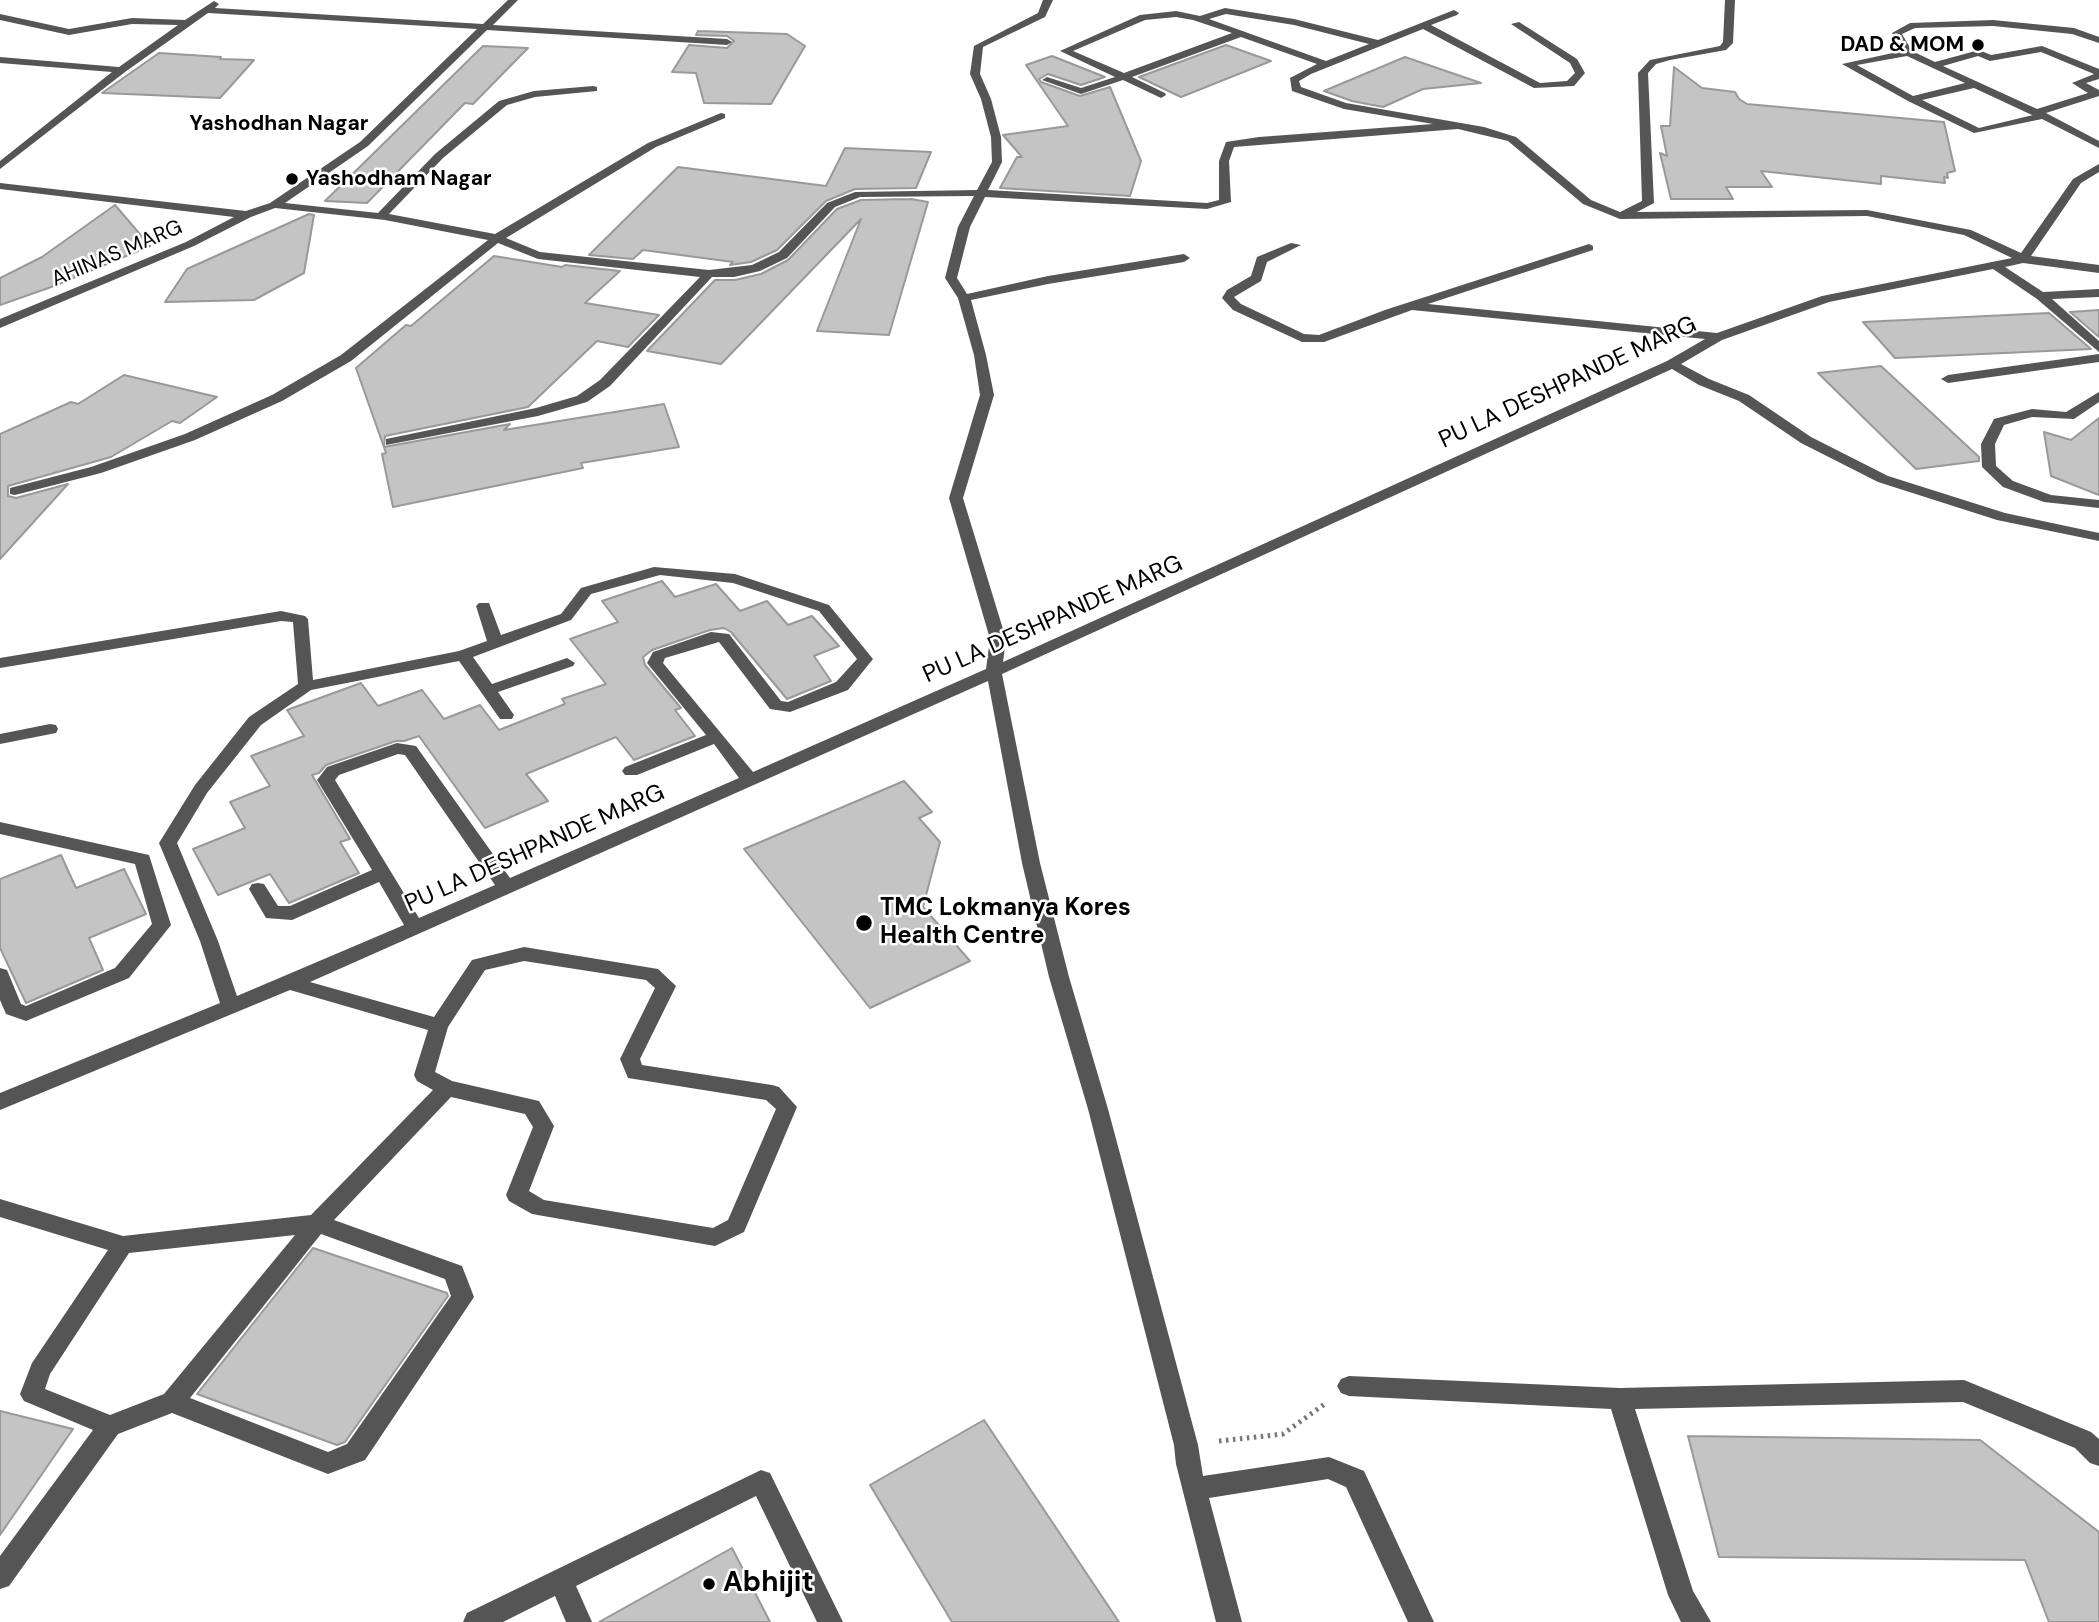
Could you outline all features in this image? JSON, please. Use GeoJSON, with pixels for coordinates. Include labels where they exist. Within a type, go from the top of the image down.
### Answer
{"type":"FeatureCollection","features":[{"type":"Feature","properties":{"kind":"street"},"geometry":{"type":"LineString","coordinates":[[0,166],[121,70],[219,0]]}},
{"type":"Feature","properties":{"kind":"street"},"geometry":{"type":"LineString","coordinates":[[274,205],[365,144],[513,0]]}},
{"type":"Feature","properties":{"kind":"street"},"geometry":{"type":"LineString","coordinates":[[1620,216],[1648,203],[1643,73],[1653,62],[1668,57],[1723,48],[1728,43],[1730,0]]}},
{"type":"Feature","properties":{"kind":"street"},"geometry":{"type":"LineString","coordinates":[[1043,1],[1041,15],[1028,24],[979,46],[975,74],[986,99],[996,137],[997,162],[964,227],[951,278],[964,298],[987,395],[956,498],[998,639],[994,672],[1031,863],[1059,977],[1098,1109],[1186,1445],[1229,1622]]}},
{"type":"Feature","properties":{"kind":"street"},"geometry":{"type":"LineString","coordinates":[[206,10],[727,42]]}},
{"type":"Feature","properties":{"kind":"street"},"geometry":{"type":"LineString","coordinates":[[1200,19],[1225,11],[1239,12],[1294,22],[1381,44]]}},
{"type":"Feature","properties":{"kind":"street"},"geometry":{"type":"LineString","coordinates":[[1454,13],[1294,80],[1296,89],[1344,106],[1512,139],[1587,202],[1620,216],[1867,212],[1967,232],[2023,259],[2099,269]]}},
{"type":"Feature","properties":{"kind":"street"},"geometry":{"type":"LineString","coordinates":[[1161,95],[1065,51],[1143,17],[1176,14],[1200,19],[1328,65]]}},
{"type":"Feature","properties":{"kind":"street"},"geometry":{"type":"LineString","coordinates":[[0,17],[69,32],[132,20],[187,23]]}},
{"type":"Feature","properties":{"kind":"street"},"geometry":{"type":"LineString","coordinates":[[2099,40],[2074,31],[1993,23],[1913,25],[1897,33],[1908,52],[2099,145]]}},
{"type":"Feature","properties":{"kind":"street"},"geometry":{"type":"LineString","coordinates":[[1425,26],[1538,86],[1570,84],[1580,73],[1573,61],[1516,24]]}},
{"type":"Feature","properties":{"kind":"street"},"geometry":{"type":"LineString","coordinates":[[1047,80],[1081,92],[1240,34]]}},
{"type":"Feature","properties":{"kind":"street"},"geometry":{"type":"LineString","coordinates":[[1934,65],[1979,53],[1990,58],[2042,49],[2099,75]]}},
{"type":"Feature","properties":{"kind":"street"},"geometry":{"type":"LineString","coordinates":[[1908,52],[1847,64],[1978,131],[2039,114],[2097,93],[2077,83],[2099,75]]}},
{"type":"Feature","properties":{"kind":"street"},"geometry":{"type":"LineString","coordinates":[[0,60],[121,70]]}},
{"type":"Feature","properties":{"kind":"street"},"geometry":{"type":"LineString","coordinates":[[1912,99],[1976,84]]}},
{"type":"Feature","properties":{"kind":"street"},"geometry":{"type":"LineString","coordinates":[[386,217],[382,215],[439,156],[503,103],[534,94],[593,89]]}},
{"type":"Feature","properties":{"kind":"street"},"geometry":{"type":"LineString","coordinates":[[15,491],[96,470],[190,437],[277,398],[346,358],[497,238],[652,145],[721,116]]}},
{"type":"Feature","properties":{"kind":"street"},"geometry":{"type":"LineString","coordinates":[[274,205],[386,217],[497,238],[538,255],[709,274],[734,273],[783,255],[831,205],[859,194],[979,193],[1207,206],[1225,202],[1224,162],[1230,144],[1456,126]]}},
{"type":"Feature","properties":{"kind":"street"},"geometry":{"type":"LineString","coordinates":[[2023,259],[2077,181],[2099,167]]}},
{"type":"Feature","properties":{"kind":"street"},"geometry":{"type":"LineString","coordinates":[[0,186],[247,215]]}},
{"type":"Feature","properties":{"kind":"street","name":"AHINAS MARG"},"geometry":{"type":"LineString","coordinates":[[0,324],[190,244],[247,215],[274,205]]}},
{"type":"Feature","properties":{"kind":"street"},"geometry":{"type":"LineString","coordinates":[[1296,245],[1261,260],[1257,278],[1231,293],[1228,298],[1237,307],[1302,338],[1320,339],[1589,248]]}},
{"type":"Feature","properties":{"kind":"street"},"geometry":{"type":"LineString","coordinates":[[964,298],[1048,280],[1184,258]]}},
{"type":"Feature","properties":{"kind":"street","name":"PU LA DESHPANDE MARG"},"geometry":{"type":"LineString","coordinates":[[0,1102],[289,983],[994,672],[1672,364],[1718,337],[1826,299],[2023,259]]}},
{"type":"Feature","properties":{"kind":"street"},"geometry":{"type":"LineString","coordinates":[[1994,265],[2041,296],[2097,345]]}},
{"type":"Feature","properties":{"kind":"street"},"geometry":{"type":"LineString","coordinates":[[391,442],[538,412],[582,399],[605,383],[709,274]]}},
{"type":"Feature","properties":{"kind":"street"},"geometry":{"type":"LineString","coordinates":[[2041,296],[2099,293]]}},
{"type":"Feature","properties":{"kind":"street"},"geometry":{"type":"LineString","coordinates":[[1409,307],[1718,337]]}},
{"type":"Feature","properties":{"kind":"street"},"geometry":{"type":"LineString","coordinates":[[1948,379],[2099,358]]}},
{"type":"Feature","properties":{"kind":"street"},"geometry":{"type":"LineString","coordinates":[[1672,364],[1704,382],[1744,398],[1806,440],[1883,479],[2002,517],[2099,537]]}},
{"type":"Feature","properties":{"kind":"street"},"geometry":{"type":"LineString","coordinates":[[2099,396],[2069,416],[2032,413],[1999,422],[1988,444],[1989,467],[2008,484],[2049,499],[2099,505]]}},
{"type":"Feature","properties":{"kind":"street"},"geometry":{"type":"LineString","coordinates":[[230,1007],[209,941],[168,843],[201,789],[255,721],[306,686],[463,655],[566,617],[586,591],[659,570],[735,579],[824,608],[865,659],[842,686],[790,707],[776,705],[723,637],[711,637],[659,655],[655,663],[750,780]]}},
{"type":"Feature","properties":{"kind":"street"},"geometry":{"type":"LineString","coordinates":[[484,606],[496,643]]}},
{"type":"Feature","properties":{"kind":"street"},"geometry":{"type":"LineString","coordinates":[[0,663],[281,617],[300,619],[306,686]]}},
{"type":"Feature","properties":{"kind":"street"},"geometry":{"type":"LineString","coordinates":[[463,655],[506,715]]}},
{"type":"Feature","properties":{"kind":"street"},"geometry":{"type":"LineString","coordinates":[[489,690],[567,663]]}},
{"type":"Feature","properties":{"kind":"street"},"geometry":{"type":"LineString","coordinates":[[0,739],[50,729]]}},
{"type":"Feature","properties":{"kind":"street"},"geometry":{"type":"LineString","coordinates":[[631,771],[717,737]]}},
{"type":"Feature","properties":{"kind":"street"},"geometry":{"type":"LineString","coordinates":[[415,927],[326,780],[333,771],[397,748],[410,750],[506,887]]}},
{"type":"Feature","properties":{"kind":"street"},"geometry":{"type":"LineString","coordinates":[[0,828],[143,859],[162,925],[122,972],[26,1014],[13,1009],[0,975]]}},
{"type":"Feature","properties":{"kind":"street"},"geometry":{"type":"LineString","coordinates":[[258,889],[273,913],[292,913],[382,873]]}},
{"type":"Feature","properties":{"kind":"street"},"geometry":{"type":"LineString","coordinates":[[524,954],[651,974],[666,986],[630,1059],[635,1072],[772,1093],[787,1107],[736,1226],[715,1237],[540,1208],[517,1195],[544,1126],[532,1107],[447,1088],[424,1075],[439,1026],[479,965],[524,954]]}},
{"type":"Feature","properties":{"kind":"street"},"geometry":{"type":"LineString","coordinates":[[289,983],[439,1026]]}},
{"type":"Feature","properties":{"kind":"street"},"geometry":{"type":"LineString","coordinates":[[0,1577],[110,1426],[172,1402],[317,1223],[447,1088]]}},
{"type":"Feature","properties":{"kind":"street"},"geometry":{"type":"LineString","coordinates":[[0,1208],[122,1245],[317,1223],[454,1273],[463,1297],[356,1452],[328,1464],[172,1402]]}},
{"type":"Feature","properties":{"kind":"street"},"geometry":{"type":"LineString","coordinates":[[110,1426],[32,1394],[40,1370],[122,1245]]}},
{"type":"Feature","properties":{"kind":"street"},"geometry":{"type":"LineString","coordinates":[[1349,1386],[1620,1399],[1964,1391],[2083,1440],[2099,1455]]}},
{"type":"Feature","properties":{"kind":"street"},"geometry":{"type":"LineString","coordinates":[[1620,1399],[1681,1595],[1692,1617],[1698,1622]]}},
{"type":"Feature","properties":{"kind":"street"},"geometry":{"type":"LineString","coordinates":[[1195,1488],[1270,1479],[1329,1468],[1355,1479],[1421,1622]]}},
{"type":"Feature","properties":{"kind":"street"},"geometry":{"type":"LineString","coordinates":[[476,1622],[761,1481],[830,1622]]}},
{"type":"Feature","properties":{"kind":"street"},"geometry":{"type":"LineString","coordinates":[[561,1580],[579,1622]]}},
{"type":"Feature","properties":{"kind":"path"},"geometry":{"type":"LineString","coordinates":[[1186,1445],[1283,1434],[1349,1386]]}},
{"type":"Feature","properties":{"kind":"building"},"geometry":{"type":"Polygon","coordinates":[[[698,31],[787,34],[805,46],[771,104],[704,103],[696,73],[672,72],[689,45],[727,48],[734,41],[727,36],[696,35],[698,31]]]}},
{"type":"Feature","properties":{"kind":"building"},"geometry":{"type":"Polygon","coordinates":[[[1226,45],[1271,61],[1181,97],[1139,77],[1226,45]]]}},
{"type":"Feature","properties":{"kind":"building"},"geometry":{"type":"Polygon","coordinates":[[[483,46],[528,48],[473,104],[465,103],[367,203],[325,201],[483,46]]]}},
{"type":"Feature","properties":{"kind":"building"},"geometry":{"type":"Polygon","coordinates":[[[159,53],[254,60],[220,98],[102,93],[159,53]]]}},
{"type":"Feature","properties":{"kind":"building"},"geometry":{"type":"Polygon","coordinates":[[[1052,56],[1105,77],[1081,85],[1048,74],[1039,79],[1080,96],[1110,87],[1141,161],[1130,196],[1000,188],[1017,157],[1022,157],[1003,135],[1068,126],[1026,65],[1052,56]]]}},
{"type":"Feature","properties":{"kind":"building"},"geometry":{"type":"Polygon","coordinates":[[[1405,57],[1481,83],[1423,89],[1383,107],[1352,101],[1324,91],[1405,57]]]}},
{"type":"Feature","properties":{"kind":"building"},"geometry":{"type":"Polygon","coordinates":[[[1674,67],[1702,88],[1735,92],[1739,99],[1747,104],[1944,122],[1955,171],[1947,173],[1948,178],[1944,177],[1945,183],[1881,176],[1881,184],[1761,171],[1772,187],[1726,187],[1733,199],[1671,199],[1660,153],[1667,156],[1661,126],[1670,126],[1674,67]]]}},
{"type":"Feature","properties":{"kind":"building"},"geometry":{"type":"Polygon","coordinates":[[[845,148],[931,152],[916,188],[855,189],[826,201],[777,250],[751,262],[730,265],[733,262],[643,250],[633,259],[589,255],[678,167],[826,186],[845,148]]]}},
{"type":"Feature","properties":{"kind":"building"},"geometry":{"type":"Polygon","coordinates":[[[911,199],[928,202],[889,335],[817,331],[861,219],[721,364],[647,351],[715,280],[735,280],[761,274],[788,260],[837,209],[861,200],[911,199]]]}},
{"type":"Feature","properties":{"kind":"building"},"geometry":{"type":"Polygon","coordinates":[[[115,205],[150,246],[0,305],[0,278],[42,257],[115,205]]]}},
{"type":"Feature","properties":{"kind":"building"},"geometry":{"type":"Polygon","coordinates":[[[309,214],[314,215],[304,273],[254,300],[165,302],[187,269],[309,214]]]}},
{"type":"Feature","properties":{"kind":"building"},"geometry":{"type":"Polygon","coordinates":[[[494,256],[562,267],[565,265],[620,271],[585,303],[659,315],[628,347],[597,341],[528,407],[385,436],[384,447],[510,424],[504,430],[664,404],[679,447],[581,463],[583,468],[393,507],[382,454],[386,453],[356,368],[494,256]]]}},
{"type":"Feature","properties":{"kind":"building"},"geometry":{"type":"Polygon","coordinates":[[[2099,310],[2099,337],[2070,312],[2099,310]]]}},
{"type":"Feature","properties":{"kind":"building"},"geometry":{"type":"Polygon","coordinates":[[[2049,313],[2091,349],[1895,358],[1863,322],[2049,313]]]}},
{"type":"Feature","properties":{"kind":"building"},"geometry":{"type":"Polygon","coordinates":[[[1881,366],[1979,457],[1979,461],[1916,469],[1818,373],[1881,366]]]}},
{"type":"Feature","properties":{"kind":"building"},"geometry":{"type":"Polygon","coordinates":[[[124,375],[217,397],[180,423],[172,421],[111,457],[8,486],[8,496],[16,498],[68,484],[0,559],[0,434],[71,402],[78,404],[124,375]]]}},
{"type":"Feature","properties":{"kind":"building"},"geometry":{"type":"Polygon","coordinates":[[[2099,418],[2099,495],[2051,476],[2044,432],[2071,440],[2099,418]]]}},
{"type":"Feature","properties":{"kind":"building"},"geometry":{"type":"Polygon","coordinates":[[[662,581],[675,597],[716,584],[740,611],[767,601],[788,625],[812,616],[839,646],[814,656],[831,681],[787,699],[731,632],[724,628],[710,630],[652,650],[643,657],[645,665],[681,708],[675,710],[695,736],[634,760],[616,737],[526,774],[548,801],[485,828],[419,736],[396,741],[326,765],[319,773],[312,775],[350,839],[340,842],[359,873],[289,903],[270,874],[218,895],[193,849],[245,828],[230,802],[270,786],[251,756],[304,736],[287,710],[361,683],[378,706],[422,690],[444,719],[480,705],[499,730],[565,704],[562,699],[606,684],[570,639],[618,622],[602,601],[662,581]]]}},
{"type":"Feature","properties":{"kind":"building"},"geometry":{"type":"Polygon","coordinates":[[[904,781],[932,812],[919,818],[940,842],[923,907],[970,961],[870,1008],[744,849],[904,781]]]}},
{"type":"Feature","properties":{"kind":"building"},"geometry":{"type":"Polygon","coordinates":[[[61,855],[76,888],[124,869],[146,914],[89,938],[103,970],[26,1003],[0,948],[0,879],[61,855]]]}},
{"type":"Feature","properties":{"kind":"building"},"geometry":{"type":"Polygon","coordinates":[[[313,1248],[447,1293],[448,1296],[345,1442],[337,1445],[197,1394],[313,1248]]]}},
{"type":"Feature","properties":{"kind":"building"},"geometry":{"type":"Polygon","coordinates":[[[0,1411],[73,1429],[0,1535],[0,1411]]]}},
{"type":"Feature","properties":{"kind":"building"},"geometry":{"type":"Polygon","coordinates":[[[984,1420],[1119,1622],[952,1622],[870,1485],[984,1420]]]}},
{"type":"Feature","properties":{"kind":"building"},"geometry":{"type":"Polygon","coordinates":[[[1688,1436],[1980,1440],[2099,1532],[2099,1622],[2049,1622],[2025,1560],[1719,1557],[1688,1436]]]}},
{"type":"Feature","properties":{"kind":"building","name":"Abhijit"},"geometry":{"type":"Polygon","coordinates":[[[732,1548],[770,1622],[599,1622],[732,1548]]]}},
{"type":"Feature","properties":{"kind":"place","name":"DAD & MOM"},"geometry":{"type":"Point","coordinates":[1978,45]}},
{"type":"Feature","properties":{"kind":"place","name":"Yashodham Nagar"},"geometry":{"type":"Point","coordinates":[292,179]}},
{"type":"Feature","properties":{"kind":"place","name":"TMC Lokmanya Kores Health Centre"},"geometry":{"type":"Point","coordinates":[864,923]}},
{"type":"Feature","properties":{"kind":"place","name":"Abhijit"},"geometry":{"type":"Point","coordinates":[709,1584]}},
{"type":"Feature","properties":{"kind":"district","name":"Yashodhan Nagar"},"geometry":{"type":"Point","coordinates":[279,124]}}]}
